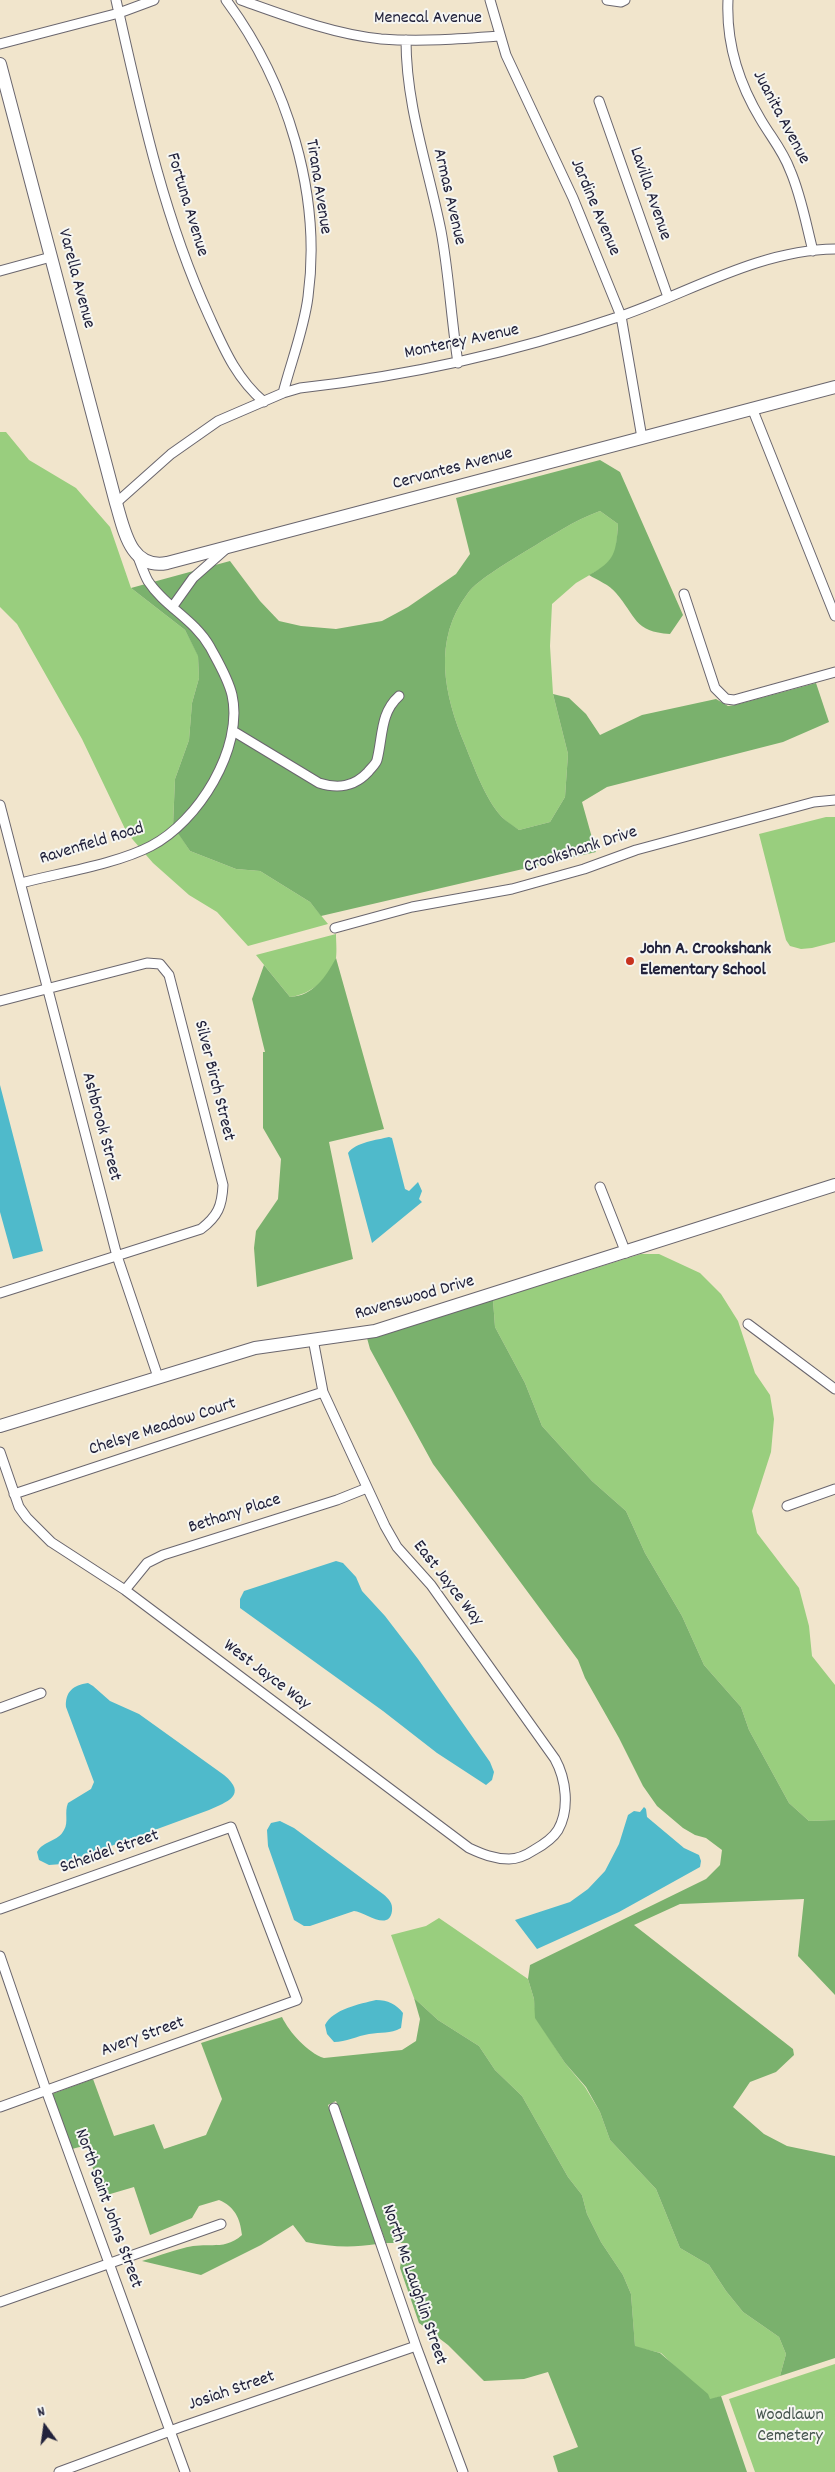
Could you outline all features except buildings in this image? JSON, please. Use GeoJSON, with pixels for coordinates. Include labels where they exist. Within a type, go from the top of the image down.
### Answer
{"type":"FeatureCollection","features":[{"type":"Feature","properties":{"kind":"street","name":"Fortuna Avenue"},"geometry":{"type":"LineString","coordinates":[[116,0],[152,153],[184,258],[232,366],[250,390],[264,402]]}},
{"type":"Feature","properties":{"kind":"street"},"geometry":{"type":"LineString","coordinates":[[0,44],[119,14],[154,0]]}},
{"type":"Feature","properties":{"kind":"street","name":"Tirana Avenue"},"geometry":{"type":"LineString","coordinates":[[226,0],[244,24],[269,69],[290,127],[304,186],[310,243],[308,299],[283,393]]}},
{"type":"Feature","properties":{"kind":"street","name":"Menecal Avenue"},"geometry":{"type":"LineString","coordinates":[[241,0],[331,29],[364,36],[406,40],[499,36]]}},
{"type":"Feature","properties":{"kind":"street","name":"Jardine Avenue"},"geometry":{"type":"LineString","coordinates":[[490,0],[499,36],[573,198],[621,316],[642,438]]}},
{"type":"Feature","properties":{"kind":"street"},"geometry":{"type":"LineString","coordinates":[[607,1],[625,0]]}},
{"type":"Feature","properties":{"kind":"street","name":"Juanita Avenue"},"geometry":{"type":"LineString","coordinates":[[728,0],[728,37],[738,73],[753,107],[790,169],[799,194],[813,251]]}},
{"type":"Feature","properties":{"kind":"street","name":"Armas Avenue"},"geometry":{"type":"LineString","coordinates":[[406,40],[411,109],[440,229],[450,280],[453,330],[458,362]]}},
{"type":"Feature","properties":{"kind":"street","name":"Varella Avenue"},"geometry":{"type":"LineString","coordinates":[[0,64],[116,503]]}},
{"type":"Feature","properties":{"kind":"street","name":"Lavilla Avenue"},"geometry":{"type":"LineString","coordinates":[[599,101],[668,297]]}},
{"type":"Feature","properties":{"kind":"street","name":"Monterey Avenue"},"geometry":{"type":"LineString","coordinates":[[116,503],[196,435],[218,421],[283,393],[458,362],[548,340],[621,316],[732,272],[775,259],[813,251],[835,250]]}},
{"type":"Feature","properties":{"kind":"street"},"geometry":{"type":"LineString","coordinates":[[0,271],[51,257]]}},
{"type":"Feature","properties":{"kind":"street","name":"Cervantes Avenue"},"geometry":{"type":"LineString","coordinates":[[138,557],[147,562],[162,564],[835,387]]}},
{"type":"Feature","properties":{"kind":"street"},"geometry":{"type":"LineString","coordinates":[[752,408],[835,616]]}},
{"type":"Feature","properties":{"kind":"street"},"geometry":{"type":"LineString","coordinates":[[116,503],[129,545],[138,557]]}},
{"type":"Feature","properties":{"kind":"street"},"geometry":{"type":"LineString","coordinates":[[174,606],[193,578],[229,546]]}},
{"type":"Feature","properties":{"kind":"street","name":"Ravenfield Road"},"geometry":{"type":"LineString","coordinates":[[20,883],[139,852],[174,831],[193,813],[225,760],[233,731],[232,695],[223,671],[200,630],[163,598],[148,580],[138,557]]}},
{"type":"Feature","properties":{"kind":"street"},"geometry":{"type":"LineString","coordinates":[[684,594],[715,688],[726,699],[734,700],[835,672]]}},
{"type":"Feature","properties":{"kind":"street"},"geometry":{"type":"LineString","coordinates":[[233,731],[319,783],[331,787],[342,787],[359,782],[377,762],[381,730],[390,704],[399,696]]}},
{"type":"Feature","properties":{"kind":"street","name":"Crookshank Drive"},"geometry":{"type":"LineString","coordinates":[[335,928],[412,908],[512,889],[584,869],[636,850],[677,838],[814,802],[835,800]]}},
{"type":"Feature","properties":{"kind":"street","name":"Ashbrook Street"},"geometry":{"type":"LineString","coordinates":[[0,804],[117,1256],[158,1377]]}},
{"type":"Feature","properties":{"kind":"street","name":"Silver Birch Street"},"geometry":{"type":"LineString","coordinates":[[0,1001],[147,963],[160,964],[169,975],[223,1185],[222,1206],[214,1219],[201,1229],[0,1293]]}},
{"type":"Feature","properties":{"kind":"street","name":"Ravenswood Drive"},"geometry":{"type":"LineString","coordinates":[[0,1426],[255,1348],[313,1339],[351,1336],[375,1331],[626,1253],[835,1185]]}},
{"type":"Feature","properties":{"kind":"street"},"geometry":{"type":"LineString","coordinates":[[600,1187],[626,1253]]}},
{"type":"Feature","properties":{"kind":"street"},"geometry":{"type":"LineString","coordinates":[[748,1324],[835,1389]]}},
{"type":"Feature","properties":{"kind":"street","name":"East Jayce Way"},"geometry":{"type":"LineString","coordinates":[[313,1339],[323,1392],[367,1488],[397,1547],[431,1585],[555,1759],[563,1774],[565,1790],[563,1810],[558,1830],[552,1836]]}},
{"type":"Feature","properties":{"kind":"street","name":"Chelsye Meadow Court"},"geometry":{"type":"LineString","coordinates":[[14,1494],[323,1392]]}},
{"type":"Feature","properties":{"kind":"street","name":"West Jayce Way"},"geometry":{"type":"LineString","coordinates":[[0,1452],[14,1494],[27,1518],[51,1542],[125,1590],[469,1848],[489,1857],[511,1859],[529,1854],[552,1836]]}},
{"type":"Feature","properties":{"kind":"street","name":"Bethany Place"},"geometry":{"type":"LineString","coordinates":[[125,1590],[147,1563],[163,1555],[337,1500],[367,1488]]}},
{"type":"Feature","properties":{"kind":"street"},"geometry":{"type":"LineString","coordinates":[[787,1506],[835,1489]]}},
{"type":"Feature","properties":{"kind":"street"},"geometry":{"type":"LineString","coordinates":[[0,1708],[41,1693]]}},
{"type":"Feature","properties":{"kind":"street","name":"Scheidel Street"},"geometry":{"type":"LineString","coordinates":[[0,1909],[231,1827],[297,2000]]}},
{"type":"Feature","properties":{"kind":"street","name":"North Saint Johns Street"},"geometry":{"type":"LineString","coordinates":[[0,1956],[46,2090],[184,2472]]}},
{"type":"Feature","properties":{"kind":"street","name":"Avery Street"},"geometry":{"type":"LineString","coordinates":[[0,2107],[297,2000]]}},
{"type":"Feature","properties":{"kind":"street","name":"North Mc Laughlin Street"},"geometry":{"type":"LineString","coordinates":[[334,2108],[416,2346],[463,2472]]}},
{"type":"Feature","properties":{"kind":"street"},"geometry":{"type":"LineString","coordinates":[[0,2302],[221,2224]]}},
{"type":"Feature","properties":{"kind":"street","name":"Josiah Street"},"geometry":{"type":"LineString","coordinates":[[59,2472],[416,2346]]}},
{"type":"Feature","properties":{"kind":"green space"},"geometry":{"type":"Polygon","coordinates":[[[0,432],[6,432],[29,460],[76,488],[110,527],[131,588],[185,630],[198,655],[199,678],[192,703],[189,740],[175,779],[173,825],[190,851],[236,869],[260,871],[310,902],[328,924],[248,946],[217,912],[189,895],[153,863],[127,833],[82,739],[17,624],[0,607],[0,432]]]}},
{"type":"Feature","properties":{"kind":"green space"},"geometry":{"type":"Polygon","coordinates":[[[600,460],[620,472],[683,615],[670,634],[649,630],[637,621],[613,590],[589,575],[609,560],[615,549],[618,524],[600,511],[553,534],[495,570],[468,593],[457,611],[449,630],[445,668],[447,687],[458,726],[476,772],[495,809],[501,816],[519,830],[550,822],[565,797],[568,754],[553,694],[569,698],[586,714],[600,735],[642,715],[716,699],[728,706],[735,705],[816,683],[829,722],[783,742],[607,787],[582,802],[596,852],[321,916],[310,902],[260,871],[236,869],[190,851],[173,826],[175,779],[189,740],[192,703],[199,678],[198,656],[185,630],[131,588],[230,561],[260,601],[279,621],[301,626],[336,629],[382,621],[408,607],[456,574],[470,554],[456,498],[600,460]]]}},
{"type":"Feature","properties":{"kind":"green space"},"geometry":{"type":"Polygon","coordinates":[[[600,511],[618,524],[616,552],[605,566],[576,583],[552,604],[550,646],[553,694],[568,754],[565,797],[550,822],[519,830],[503,818],[495,809],[476,772],[458,726],[447,687],[445,668],[449,630],[457,611],[468,593],[479,582],[553,534],[600,511]]]}},
{"type":"Feature","properties":{"kind":"green space"},"geometry":{"type":"Polygon","coordinates":[[[826,817],[835,817],[835,942],[801,949],[790,946],[786,940],[759,834],[826,817]]]}},
{"type":"Feature","properties":{"kind":"green space"},"geometry":{"type":"Polygon","coordinates":[[[336,934],[336,958],[330,972],[319,984],[298,996],[290,997],[256,955],[336,934]]]}},
{"type":"Feature","properties":{"kind":"green space"},"geometry":{"type":"Polygon","coordinates":[[[336,958],[384,1129],[329,1142],[353,1259],[257,1287],[254,1248],[256,1231],[278,1199],[281,1159],[263,1128],[263,1052],[265,1052],[252,999],[264,965],[290,997],[305,993],[318,984],[336,958]]]}},
{"type":"Feature","properties":{"kind":"green space"},"geometry":{"type":"Polygon","coordinates":[[[641,1254],[659,1254],[700,1273],[721,1294],[738,1321],[755,1373],[770,1395],[774,1419],[771,1452],[752,1511],[757,1533],[799,1588],[809,1626],[812,1656],[835,1685],[835,1820],[809,1821],[789,1803],[749,1730],[741,1707],[704,1665],[682,1616],[645,1553],[626,1511],[592,1481],[542,1426],[525,1383],[495,1327],[493,1300],[641,1254]]]}},
{"type":"Feature","properties":{"kind":"green space"},"geometry":{"type":"Polygon","coordinates":[[[493,1300],[495,1327],[525,1383],[542,1426],[592,1481],[626,1511],[645,1553],[682,1616],[704,1665],[741,1707],[749,1730],[789,1803],[809,1821],[835,1820],[835,1995],[798,1956],[804,1899],[680,1904],[634,1925],[793,2049],[794,2055],[776,2072],[750,2082],[733,2107],[764,2134],[787,2146],[835,2156],[835,2358],[780,2376],[786,2354],[779,2337],[743,2312],[709,2265],[680,2248],[656,2189],[610,2140],[600,2112],[586,2087],[565,2063],[535,2018],[534,1999],[528,1979],[530,1965],[706,1879],[720,1865],[722,1850],[706,1838],[695,1835],[683,1828],[657,1806],[643,1786],[619,1738],[585,1678],[578,1660],[433,1464],[370,1349],[367,1338],[493,1300]]]}},
{"type":"Feature","properties":{"kind":"green space"},"geometry":{"type":"Polygon","coordinates":[[[439,1918],[528,1979],[534,1999],[536,2018],[565,2063],[585,2087],[600,2112],[610,2140],[656,2189],[680,2248],[709,2265],[743,2312],[779,2337],[786,2354],[780,2376],[710,2400],[661,2353],[635,2347],[631,2294],[623,2275],[601,2242],[587,2214],[582,2195],[568,2177],[522,2096],[495,2070],[479,2046],[438,2020],[414,1998],[391,1935],[426,1926],[439,1918]]]}},
{"type":"Feature","properties":{"kind":"green space"},"geometry":{"type":"Polygon","coordinates":[[[414,1998],[438,2020],[479,2046],[495,2070],[522,2096],[568,2177],[582,2195],[587,2214],[601,2242],[623,2275],[631,2294],[635,2346],[660,2353],[708,2394],[710,2399],[721,2396],[747,2472],[558,2472],[553,2456],[578,2447],[548,2372],[524,2379],[484,2381],[448,2345],[419,2323],[400,2268],[403,2247],[408,2243],[386,2243],[336,2101],[328,2105],[377,2244],[342,2246],[306,2242],[293,2225],[261,2245],[201,2275],[142,2261],[187,2247],[218,2245],[236,2240],[242,2235],[240,2223],[233,2210],[219,2200],[199,2206],[192,2218],[150,2235],[134,2187],[100,2197],[87,2145],[72,2149],[52,2094],[93,2079],[114,2136],[154,2124],[164,2149],[206,2135],[222,2099],[201,2043],[282,2017],[289,2029],[300,2041],[312,2052],[324,2058],[402,2050],[416,2041],[420,2019],[414,1998]]]}},
{"type":"Feature","properties":{"kind":"green space","name":"Woodlawn Cemetery"},"geometry":{"type":"Polygon","coordinates":[[[835,2364],[835,2472],[755,2472],[729,2399],[835,2364]]]}},
{"type":"Feature","properties":{"kind":"water"},"geometry":{"type":"Polygon","coordinates":[[[0,1085],[43,1251],[13,1259],[0,1212],[0,1085]]]}},
{"type":"Feature","properties":{"kind":"water"},"geometry":{"type":"Polygon","coordinates":[[[389,1137],[392,1138],[405,1189],[409,1191],[418,1182],[422,1191],[419,1199],[422,1202],[372,1243],[348,1153],[361,1144],[389,1137]]]}},
{"type":"Feature","properties":{"kind":"water"},"geometry":{"type":"Polygon","coordinates":[[[336,1561],[343,1563],[356,1577],[362,1591],[385,1616],[418,1659],[490,1762],[494,1772],[492,1780],[486,1785],[437,1753],[383,1711],[240,1608],[240,1599],[244,1591],[336,1561]]]}},
{"type":"Feature","properties":{"kind":"water"},"geometry":{"type":"Polygon","coordinates":[[[88,1683],[110,1701],[139,1714],[224,1775],[231,1782],[235,1793],[228,1801],[209,1810],[62,1864],[49,1865],[39,1860],[37,1852],[43,1845],[61,1834],[66,1824],[68,1803],[91,1789],[94,1782],[66,1707],[67,1697],[71,1690],[78,1685],[88,1683]]]}},
{"type":"Feature","properties":{"kind":"water"},"geometry":{"type":"Polygon","coordinates":[[[644,1807],[647,1817],[684,1848],[699,1855],[700,1867],[619,1912],[537,1949],[515,1920],[570,1902],[588,1889],[605,1871],[619,1844],[628,1815],[634,1811],[640,1812],[644,1807]]]}},
{"type":"Feature","properties":{"kind":"water"},"geometry":{"type":"Polygon","coordinates":[[[280,1821],[294,1828],[385,1896],[392,1906],[390,1917],[386,1920],[376,1919],[354,1911],[310,1926],[304,1926],[294,1920],[268,1846],[267,1830],[271,1823],[280,1821]]]}},
{"type":"Feature","properties":{"kind":"water"},"geometry":{"type":"Polygon","coordinates":[[[376,2000],[395,2005],[403,2013],[401,2028],[338,2042],[334,2042],[327,2034],[325,2025],[334,2015],[362,2003],[376,2000]]]}},
{"type":"Feature","properties":{"kind":"place","name":"John A. Crookshank Elementary School"},"geometry":{"type":"Point","coordinates":[630,961]}}]}
